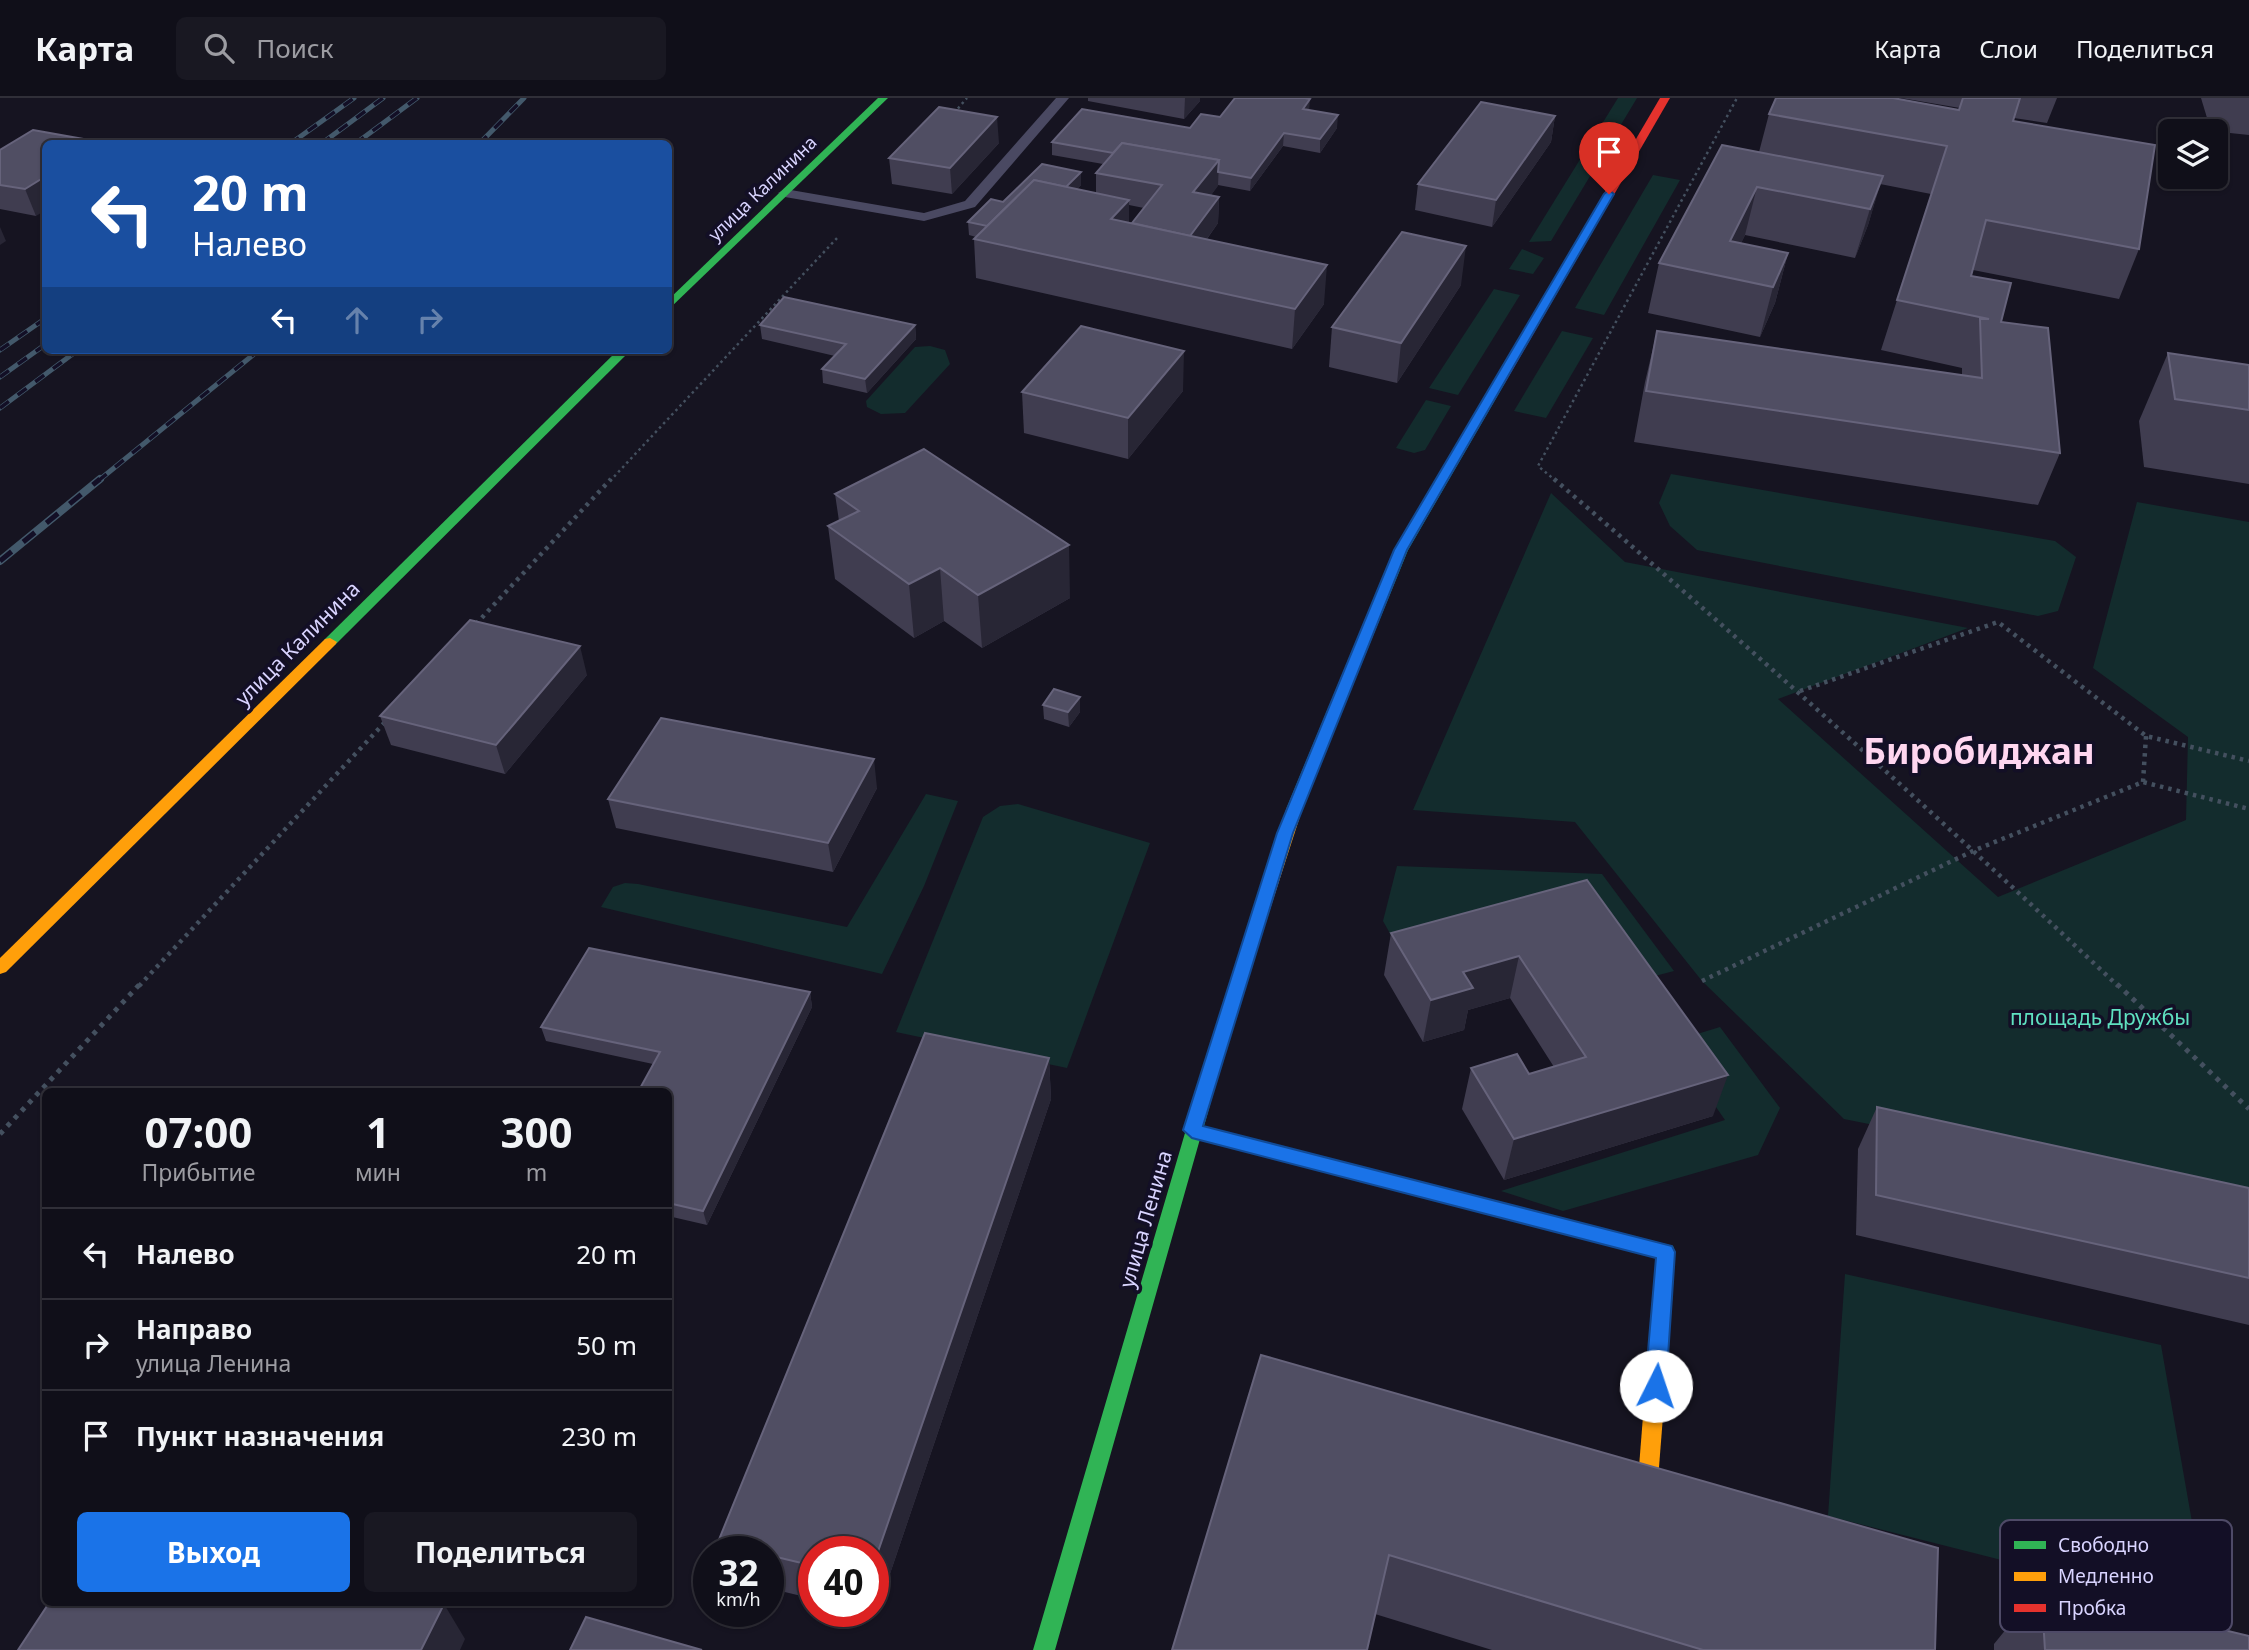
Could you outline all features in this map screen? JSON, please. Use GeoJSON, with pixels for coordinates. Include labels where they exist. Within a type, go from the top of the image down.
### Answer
{"type":"FeatureCollection","features":[{"type":"Feature","properties":{"kind":"street","name":"улица Калинина"},"geometry":{"type":"LineString","coordinates":[[672,303],[883,98]]}},
{"type":"Feature","properties":{"kind":"street","name":"улица Ленина"},"geometry":{"type":"LineString","coordinates":[[1044,1650],[1192,1130],[1285,833],[1401,550],[1665,98]]}},
{"type":"Feature","properties":{"kind":"street","name":"улица Калинина"},"geometry":{"type":"LineString","coordinates":[[0,968],[621,354]]}},
{"type":"Feature","properties":{"kind":"street"},"geometry":{"type":"LineString","coordinates":[[1192,1130],[1665,1252],[1649,1467]]}},
{"type":"Feature","properties":{"kind":"lane"},"geometry":{"type":"LineString","coordinates":[[785,193],[923,217],[970,204],[1063,98]]}},
{"type":"Feature","properties":{"kind":"path"},"geometry":{"type":"LineString","coordinates":[[949,118],[967,98]]}},
{"type":"Feature","properties":{"kind":"path"},"geometry":{"type":"LineString","coordinates":[[1737,98],[1538,466],[1799,691],[1975,850],[2249,1109]]}},
{"type":"Feature","properties":{"kind":"path"},"geometry":{"type":"LineString","coordinates":[[473,628],[866,208]]}},
{"type":"Feature","properties":{"kind":"path"},"geometry":{"type":"LineString","coordinates":[[1799,691],[1998,622],[2146,736],[2249,761]]}},
{"type":"Feature","properties":{"kind":"path"},"geometry":{"type":"LineString","coordinates":[[43,1088],[389,718]]}},
{"type":"Feature","properties":{"kind":"path"},"geometry":{"type":"LineString","coordinates":[[2143,782],[2146,736]]}},
{"type":"Feature","properties":{"kind":"path"},"geometry":{"type":"LineString","coordinates":[[1702,981],[1975,850],[2143,782],[2249,809]]}},
{"type":"Feature","properties":{"kind":"path"},"geometry":{"type":"LineString","coordinates":[[0,1134],[42,1089]]}},
{"type":"Feature","properties":{"kind":"green space"},"geometry":{"type":"Polygon","coordinates":[[[1618,98],[1637,98],[1551,241],[1529,242],[1618,98]]]}},
{"type":"Feature","properties":{"kind":"green space"},"geometry":{"type":"Polygon","coordinates":[[[1653,175],[1680,180],[1604,315],[1575,308],[1653,175]]]}},
{"type":"Feature","properties":{"kind":"green space"},"geometry":{"type":"Polygon","coordinates":[[[1522,249],[1544,258],[1533,274],[1509,269],[1522,249]]]}},
{"type":"Feature","properties":{"kind":"green space"},"geometry":{"type":"Polygon","coordinates":[[[1494,289],[1520,295],[1458,395],[1429,388],[1494,289]]]}},
{"type":"Feature","properties":{"kind":"green space"},"geometry":{"type":"Polygon","coordinates":[[[1562,331],[1593,338],[1546,418],[1514,411],[1562,331]]]}},
{"type":"Feature","properties":{"kind":"green space"},"geometry":{"type":"Polygon","coordinates":[[[930,346],[945,350],[950,364],[905,413],[881,414],[867,407],[866,401],[915,347],[930,346]]]}},
{"type":"Feature","properties":{"kind":"green space"},"geometry":{"type":"Polygon","coordinates":[[[1426,400],[1451,406],[1425,450],[1414,453],[1396,448],[1426,400]]]}},
{"type":"Feature","properties":{"kind":"green space"},"geometry":{"type":"Polygon","coordinates":[[[1671,474],[2055,541],[2076,557],[2058,611],[2038,616],[1697,550],[1670,526],[1659,503],[1671,474]]]}},
{"type":"Feature","properties":{"kind":"green space","name":"площадь Дружбы"},"geometry":{"type":"Polygon","coordinates":[[[1551,493],[1625,562],[1968,628],[1778,699],[1998,897],[2186,820],[2188,737],[2093,668],[2137,502],[2249,522],[2249,1200],[1844,1119],[1702,981],[1575,822],[1413,810],[1551,493]]]}},
{"type":"Feature","properties":{"kind":"green space"},"geometry":{"type":"Polygon","coordinates":[[[926,794],[958,801],[924,886],[882,974],[601,907],[613,887],[625,883],[638,884],[847,927],[926,794]]]}},
{"type":"Feature","properties":{"kind":"green space"},"geometry":{"type":"Polygon","coordinates":[[[1018,804],[1150,843],[1067,1068],[896,1032],[983,817],[1000,806],[1018,804]]]}},
{"type":"Feature","properties":{"kind":"green space"},"geometry":{"type":"Polygon","coordinates":[[[1397,866],[1602,874],[1674,971],[1628,983],[1406,962],[1383,921],[1397,866]]]}},
{"type":"Feature","properties":{"kind":"green space"},"geometry":{"type":"Polygon","coordinates":[[[1720,1027],[1780,1108],[1758,1155],[1563,1211],[1501,1191],[1725,1120],[1671,1042],[1720,1027]]]}},
{"type":"Feature","properties":{"kind":"green space"},"geometry":{"type":"Polygon","coordinates":[[[1845,1274],[2161,1345],[2192,1520],[2000,1520],[2000,1560],[1828,1516],[1845,1274]]]}},
{"type":"Feature","properties":{"kind":"building"},"geometry":{"type":"Polygon","coordinates":[[[1235,98],[1305,98],[1310,99],[1303,109],[1338,115],[1320,139],[1284,133],[1251,178],[1218,172],[1219,160],[1122,143],[1113,153],[1052,142],[1082,109],[1190,128],[1201,114],[1220,117],[1235,98]]]}},
{"type":"Feature","properties":{"kind":"building"},"geometry":{"type":"Polygon","coordinates":[[[1776,98],[1893,98],[1959,110],[1963,98],[2020,98],[2013,121],[2155,145],[2139,249],[1986,220],[1971,276],[2011,283],[2001,322],[2048,328],[2060,453],[1646,391],[1657,331],[1982,378],[1980,319],[1989,319],[1897,300],[1947,146],[1769,114],[1776,98]]]}},
{"type":"Feature","properties":{"kind":"building"},"geometry":{"type":"Polygon","coordinates":[[[1481,102],[1555,116],[1496,200],[1418,184],[1481,102]]]}},
{"type":"Feature","properties":{"kind":"building"},"geometry":{"type":"Polygon","coordinates":[[[939,107],[997,117],[950,168],[889,158],[939,107]]]}},
{"type":"Feature","properties":{"kind":"building"},"geometry":{"type":"Polygon","coordinates":[[[33,130],[89,140],[42,140],[42,178],[25,189],[0,185],[0,150],[33,130]]]}},
{"type":"Feature","properties":{"kind":"building"},"geometry":{"type":"Polygon","coordinates":[[[1122,143],[1219,160],[1193,192],[1219,197],[1190,236],[1132,223],[1162,185],[1096,173],[1122,143]]]}},
{"type":"Feature","properties":{"kind":"building"},"geometry":{"type":"Polygon","coordinates":[[[1722,145],[1883,176],[1870,209],[1757,187],[1730,241],[1788,253],[1773,287],[1659,263],[1722,145]]]}},
{"type":"Feature","properties":{"kind":"building"},"geometry":{"type":"Polygon","coordinates":[[[1042,164],[1081,172],[1066,187],[1034,180],[987,226],[968,222],[991,199],[1003,202],[1042,164]]]}},
{"type":"Feature","properties":{"kind":"building"},"geometry":{"type":"Polygon","coordinates":[[[1034,180],[1129,200],[1111,219],[1327,265],[1295,309],[974,239],[1034,180]]]}},
{"type":"Feature","properties":{"kind":"building"},"geometry":{"type":"Polygon","coordinates":[[[1402,232],[1466,246],[1401,343],[1332,327],[1402,232]]]}},
{"type":"Feature","properties":{"kind":"building"},"geometry":{"type":"Polygon","coordinates":[[[784,297],[915,325],[865,379],[822,369],[846,344],[760,325],[784,297]]]}},
{"type":"Feature","properties":{"kind":"building"},"geometry":{"type":"Polygon","coordinates":[[[1081,326],[1184,351],[1128,418],[1022,392],[1081,326]]]}},
{"type":"Feature","properties":{"kind":"building"},"geometry":{"type":"Polygon","coordinates":[[[2168,353],[2249,365],[2249,410],[2175,399],[2168,353]]]}},
{"type":"Feature","properties":{"kind":"building"},"geometry":{"type":"Polygon","coordinates":[[[924,449],[1069,545],[978,595],[940,568],[909,584],[828,526],[859,511],[835,494],[924,449]]]}},
{"type":"Feature","properties":{"kind":"building"},"geometry":{"type":"Polygon","coordinates":[[[470,620],[580,646],[496,745],[380,716],[470,620]]]}},
{"type":"Feature","properties":{"kind":"building"},"geometry":{"type":"Polygon","coordinates":[[[1054,689],[1080,697],[1068,712],[1043,705],[1054,689]]]}},
{"type":"Feature","properties":{"kind":"building"},"geometry":{"type":"Polygon","coordinates":[[[661,718],[874,759],[828,843],[608,799],[661,718]]]}},
{"type":"Feature","properties":{"kind":"building"},"geometry":{"type":"Polygon","coordinates":[[[1587,880],[1728,1075],[1514,1139],[1471,1068],[1517,1054],[1529,1074],[1586,1057],[1519,956],[1463,972],[1473,988],[1431,1000],[1391,933],[1587,880]]]}},
{"type":"Feature","properties":{"kind":"building"},"geometry":{"type":"Polygon","coordinates":[[[589,948],[810,992],[703,1211],[672,1204],[672,1088],[640,1088],[660,1052],[541,1027],[589,948]]]}},
{"type":"Feature","properties":{"kind":"building"},"geometry":{"type":"Polygon","coordinates":[[[925,1033],[1049,1058],[883,1536],[798,1536],[798,1562],[784,1559],[784,1536],[720,1536],[925,1033]]]}},
{"type":"Feature","properties":{"kind":"building"},"geometry":{"type":"Polygon","coordinates":[[[1877,1107],[2249,1188],[2249,1278],[1876,1195],[1877,1107]]]}},
{"type":"Feature","properties":{"kind":"building"},"geometry":{"type":"Polygon","coordinates":[[[1261,1355],[1938,1548],[1935,1650],[1703,1650],[1389,1555],[1367,1650],[1172,1650],[1261,1355]]]}},
{"type":"Feature","properties":{"kind":"building"},"geometry":{"type":"Polygon","coordinates":[[[47,1606],[443,1606],[421,1650],[18,1650],[47,1606]]]}},
{"type":"Feature","properties":{"kind":"building"},"geometry":{"type":"Polygon","coordinates":[[[586,1617],[702,1650],[570,1650],[586,1617]]]}},
{"type":"Feature","properties":{"kind":"building"},"geometry":{"type":"Polygon","coordinates":[[[2044,1632],[2232,1632],[2249,1636],[2249,1650],[2045,1650],[2044,1632]]]}},
{"type":"Feature","properties":{"kind":"railway"},"geometry":{"type":"LineString","coordinates":[[296,140],[354,98]]}},
{"type":"Feature","properties":{"kind":"railway"},"geometry":{"type":"LineString","coordinates":[[326,140],[383,98]]}},
{"type":"Feature","properties":{"kind":"railway"},"geometry":{"type":"LineString","coordinates":[[360,140],[417,98]]}},
{"type":"Feature","properties":{"kind":"railway"},"geometry":{"type":"LineString","coordinates":[[483,140],[524,98]]}},
{"type":"Feature","properties":{"kind":"railway"},"geometry":{"type":"LineString","coordinates":[[0,350],[42,321]]}},
{"type":"Feature","properties":{"kind":"railway"},"geometry":{"type":"LineString","coordinates":[[0,377],[42,347]]}},
{"type":"Feature","properties":{"kind":"railway"},"geometry":{"type":"LineString","coordinates":[[0,408],[73,354]]}},
{"type":"Feature","properties":{"kind":"railway"},"geometry":{"type":"LineString","coordinates":[[98,481],[254,354]]}},
{"type":"Feature","properties":{"kind":"railway"},"geometry":{"type":"LineString","coordinates":[[0,561],[100,479]]}},
{"type":"Feature","properties":{"kind":"traffic: fast"},"geometry":{"type":"LineString","coordinates":[[672,303],[883,98]]}},
{"type":"Feature","properties":{"kind":"traffic: fast"},"geometry":{"type":"LineString","coordinates":[[330,642],[621,354]]}},
{"type":"Feature","properties":{"kind":"traffic: fast"},"geometry":{"type":"LineString","coordinates":[[1295,807],[1401,550],[1500,381]]}},
{"type":"Feature","properties":{"kind":"traffic: fast"},"geometry":{"type":"LineString","coordinates":[[1044,1650],[1224,1027]]}},
{"type":"Feature","properties":{"kind":"traffic: fast"},"geometry":{"type":"LineString","coordinates":[[1192,1130],[1666,1252],[1662,1302]]}},
{"type":"Feature","properties":{"kind":"traffic: slow"},"geometry":{"type":"LineString","coordinates":[[0,968],[330,642]]}},
{"type":"Feature","properties":{"kind":"traffic: slow"},"geometry":{"type":"LineString","coordinates":[[1224,1027],[1295,807]]}},
{"type":"Feature","properties":{"kind":"traffic: slow"},"geometry":{"type":"LineString","coordinates":[[1649,1467],[1662,1302]]}},
{"type":"Feature","properties":{"kind":"traffic: jam"},"geometry":{"type":"LineString","coordinates":[[1500,381],[1665,98]]}},
{"type":"Feature","properties":{"kind":"district","name":"Биробиджан"},"geometry":{"type":"Point","coordinates":[1979,750]}},
{"type":"Feature","properties":{"kind":"route"},"geometry":{"type":"LineString","coordinates":[[1609,194],[1401,550],[1285,833],[1192,1130],[1665,1252],[1656,1386]]}}]}
